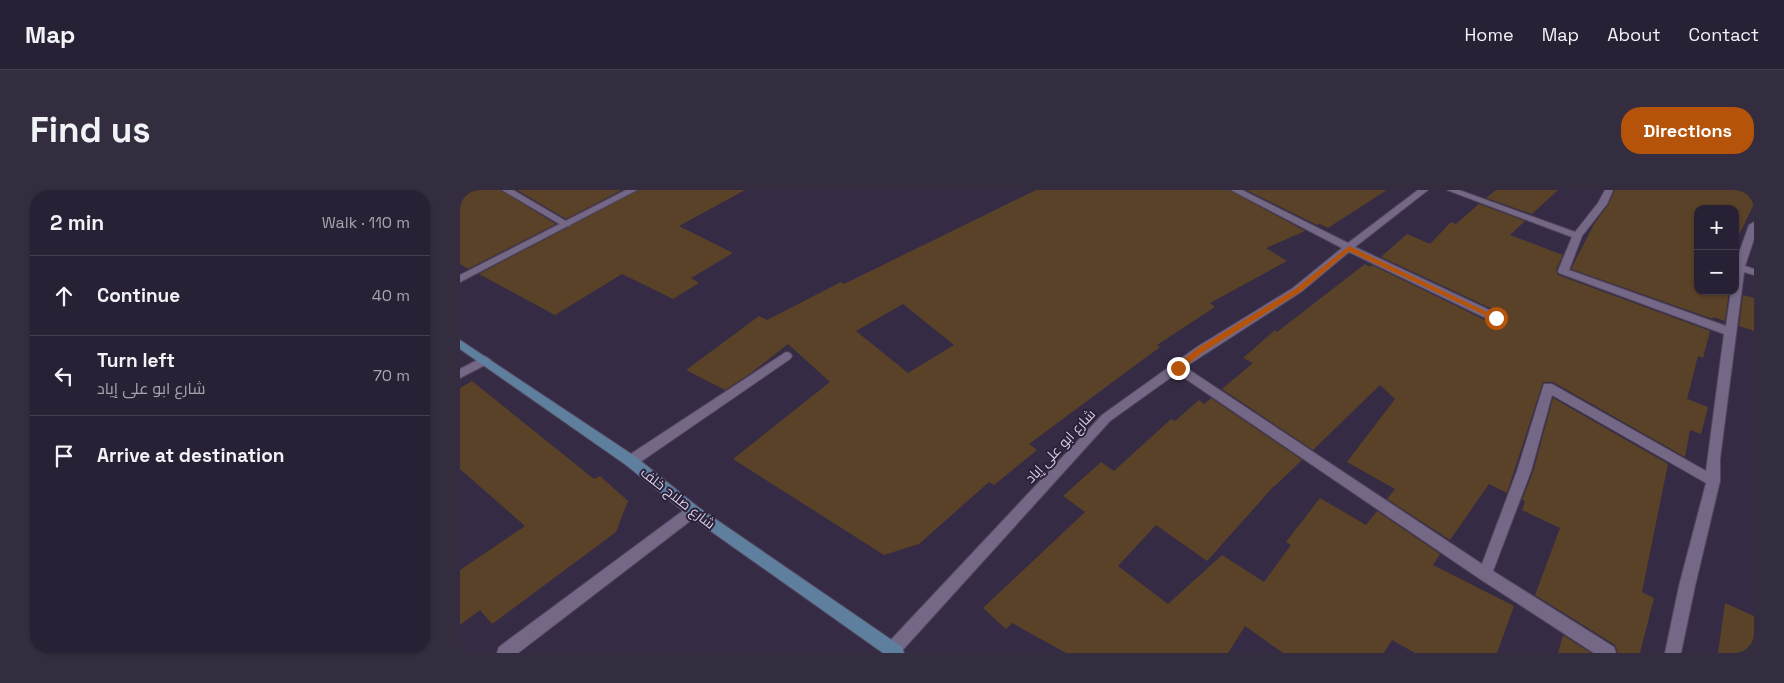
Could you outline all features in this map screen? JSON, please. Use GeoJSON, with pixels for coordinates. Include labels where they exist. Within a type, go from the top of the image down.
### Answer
{"type":"FeatureCollection","features":[{"type":"Feature","properties":{"kind":"main road","name":"شارع صلاح خلف"},"geometry":{"type":"LineString","coordinates":[[460,344],[631,461],[692,511],[894,651]]}},
{"type":"Feature","properties":{"kind":"street"},"geometry":{"type":"LineString","coordinates":[[506,190],[566,224]]}},
{"type":"Feature","properties":{"kind":"street"},"geometry":{"type":"LineString","coordinates":[[460,279],[633,190]]}},
{"type":"Feature","properties":{"kind":"street","name":"شارع ابو على إياد"},"geometry":{"type":"LineString","coordinates":[[894,651],[1106,418],[1201,350],[1297,290],[1424,190]]}},
{"type":"Feature","properties":{"kind":"street"},"geometry":{"type":"LineString","coordinates":[[1451,190],[1577,236]]}},
{"type":"Feature","properties":{"kind":"street"},"geometry":{"type":"LineString","coordinates":[[1608,190],[1602,204],[1577,236],[1563,271],[1730,332]]}},
{"type":"Feature","properties":{"kind":"street"},"geometry":{"type":"LineString","coordinates":[[1243,191],[1349,248],[1496,318]]}},
{"type":"Feature","properties":{"kind":"street"},"geometry":{"type":"LineString","coordinates":[[1674,653],[1687,586],[1713,481],[1714,459],[1730,332],[1740,268],[1754,225]]}},
{"type":"Feature","properties":{"kind":"street"},"geometry":{"type":"LineString","coordinates":[[1740,268],[1754,272]]}},
{"type":"Feature","properties":{"kind":"street"},"geometry":{"type":"LineString","coordinates":[[631,461],[786,356]]}},
{"type":"Feature","properties":{"kind":"street"},"geometry":{"type":"LineString","coordinates":[[460,374],[485,360]]}},
{"type":"Feature","properties":{"kind":"street"},"geometry":{"type":"LineString","coordinates":[[1178,368],[1485,574],[1608,653]]}},
{"type":"Feature","properties":{"kind":"street"},"geometry":{"type":"LineString","coordinates":[[1485,574],[1524,471],[1548,387],[1713,481]]}},
{"type":"Feature","properties":{"kind":"street"},"geometry":{"type":"LineString","coordinates":[[504,653],[692,511]]}},
{"type":"Feature","properties":{"kind":"building"},"geometry":{"type":"Polygon","coordinates":[[[460,190],[500,190],[556,224],[468,269],[460,264],[460,190]]]}},
{"type":"Feature","properties":{"kind":"building"},"geometry":{"type":"Polygon","coordinates":[[[517,190],[622,190],[566,219],[517,190]]]}},
{"type":"Feature","properties":{"kind":"building"},"geometry":{"type":"Polygon","coordinates":[[[639,190],[745,190],[679,226],[733,253],[691,278],[699,283],[673,299],[622,274],[555,315],[479,274],[639,190]]]}},
{"type":"Feature","properties":{"kind":"building"},"geometry":{"type":"Polygon","coordinates":[[[1036,190],[1229,190],[1305,231],[1266,248],[1287,261],[1210,303],[1215,307],[1157,345],[1160,347],[1029,444],[1037,450],[994,485],[989,482],[919,544],[884,555],[733,459],[830,382],[788,344],[751,373],[725,390],[686,370],[759,316],[767,320],[841,282],[844,284],[1036,190]],[[903,304],[856,331],[908,373],[954,345],[903,304]]]}},
{"type":"Feature","properties":{"kind":"building"},"geometry":{"type":"Polygon","coordinates":[[[1246,190],[1387,190],[1328,228],[1320,224],[1317,225],[1246,190]]]}},
{"type":"Feature","properties":{"kind":"building"},"geometry":{"type":"Polygon","coordinates":[[[1496,190],[1558,190],[1532,214],[1486,198],[1496,190]]]}},
{"type":"Feature","properties":{"kind":"building"},"geometry":{"type":"Polygon","coordinates":[[[1615,190],[1741,190],[1748,192],[1754,198],[1754,204],[1739,235],[1739,205],[1694,205],[1694,295],[1728,295],[1725,321],[1713,317],[1713,319],[1571,269],[1594,224],[1608,205],[1615,190]]]}},
{"type":"Feature","properties":{"kind":"building"},"geometry":{"type":"Polygon","coordinates":[[[1479,204],[1525,221],[1510,235],[1563,255],[1556,270],[1558,275],[1710,331],[1703,358],[1698,356],[1687,399],[1708,407],[1701,434],[1690,430],[1685,457],[1553,382],[1543,382],[1507,493],[1489,484],[1450,540],[1387,499],[1395,489],[1347,462],[1395,399],[1380,385],[1313,450],[1222,389],[1253,363],[1243,358],[1275,330],[1277,332],[1365,264],[1370,267],[1372,265],[1491,323],[1501,323],[1503,317],[1501,313],[1381,257],[1407,234],[1430,244],[1451,222],[1456,224],[1479,204]]]}},
{"type":"Feature","properties":{"kind":"building"},"geometry":{"type":"Polygon","coordinates":[[[1743,295],[1754,298],[1754,331],[1739,326],[1743,295]]]}},
{"type":"Feature","properties":{"kind":"building"},"geometry":{"type":"Polygon","coordinates":[[[472,381],[594,479],[600,476],[628,501],[616,532],[492,624],[480,610],[460,625],[460,570],[525,526],[460,469],[460,388],[472,381]]]}},
{"type":"Feature","properties":{"kind":"building"},"geometry":{"type":"Polygon","coordinates":[[[1211,398],[1302,460],[1274,486],[1207,561],[1156,525],[1118,566],[1168,604],[1222,555],[1264,582],[1291,545],[1286,542],[1320,498],[1366,525],[1377,511],[1440,554],[1433,565],[1514,606],[1497,653],[1415,653],[1392,640],[1384,653],[1283,653],[1245,626],[1228,653],[1066,653],[1012,623],[1006,629],[983,608],[1085,512],[1063,496],[1101,462],[1114,471],[1171,419],[1175,421],[1199,400],[1204,404],[1211,398]]]}},
{"type":"Feature","properties":{"kind":"building"},"geometry":{"type":"Polygon","coordinates":[[[1553,398],[1668,464],[1642,592],[1654,598],[1640,653],[1618,653],[1615,645],[1535,595],[1560,528],[1522,510],[1525,501],[1522,500],[1533,472],[1553,398]]]}},
{"type":"Feature","properties":{"kind":"building"},"geometry":{"type":"Polygon","coordinates":[[[1725,603],[1754,616],[1754,653],[1718,653],[1725,603]]]}},
{"type":"Feature","properties":{"kind":"building"},"geometry":{"type":"Polygon","coordinates":[[[1563,635],[1591,653],[1558,653],[1563,635]]]}},
{"type":"Feature","properties":{"kind":"route"},"geometry":{"type":"LineString","coordinates":[[1178,368],[1201,350],[1297,290],[1349,248],[1496,318]]}}]}
